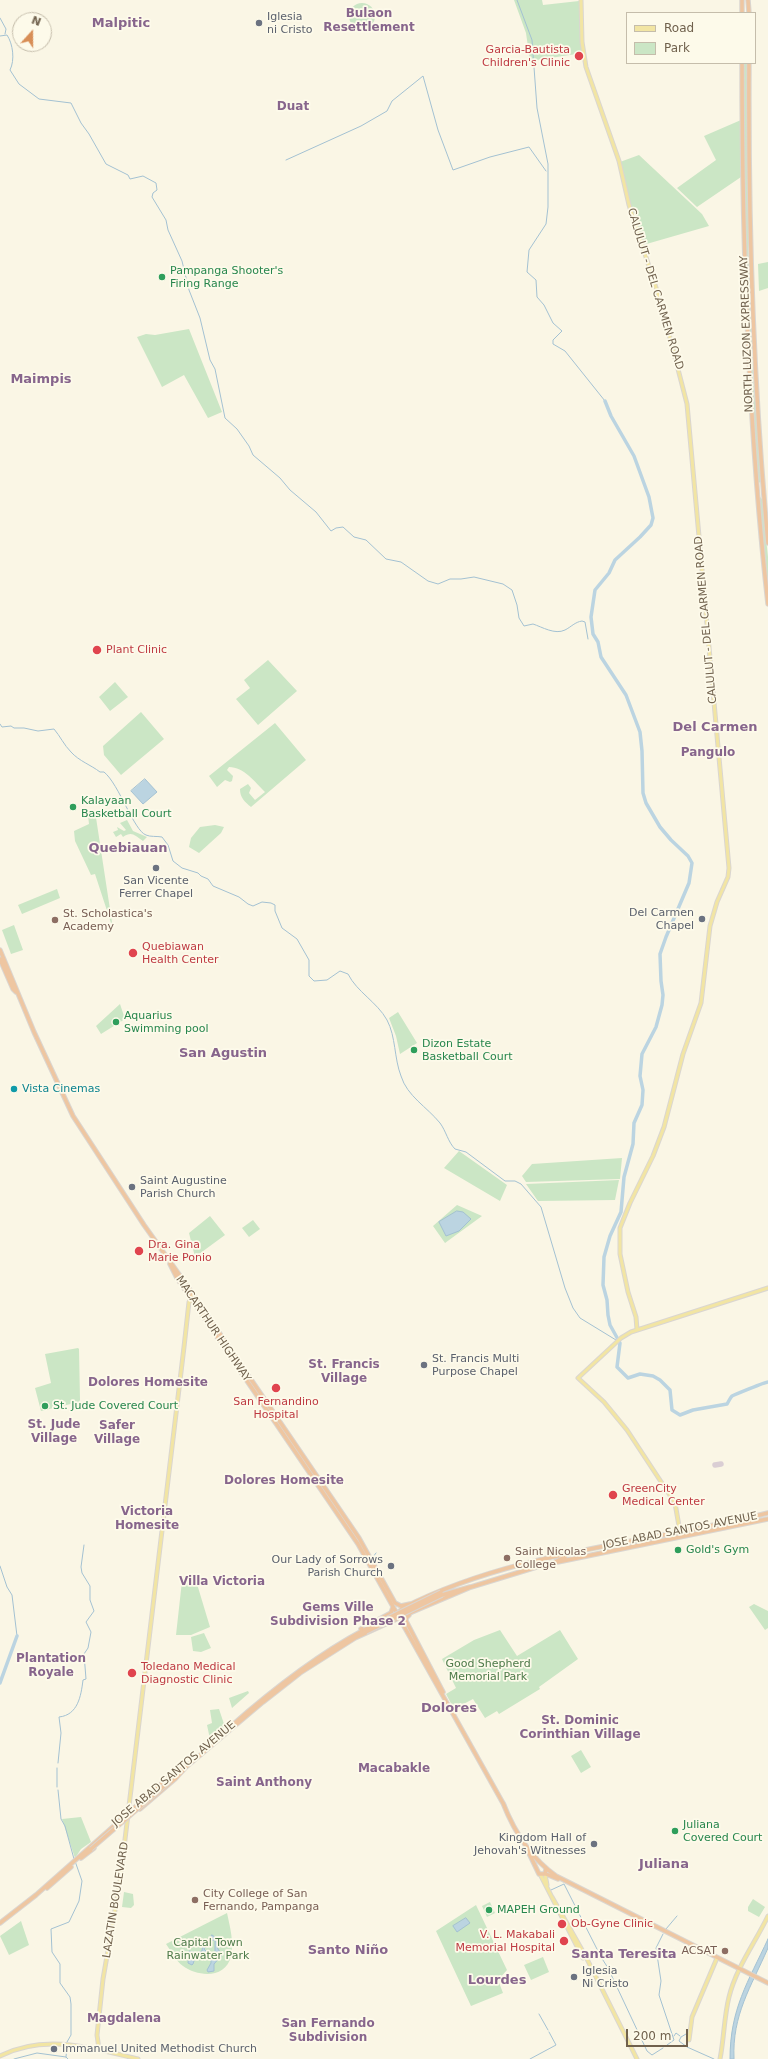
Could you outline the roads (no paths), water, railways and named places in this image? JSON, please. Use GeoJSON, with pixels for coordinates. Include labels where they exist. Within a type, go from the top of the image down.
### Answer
{"type":"FeatureCollection","features":[{"type":"Feature","properties":{"kind":"highway"},"geometry":{"type":"LineString","coordinates":[[742,0],[742,12]]}},
{"type":"Feature","properties":{"kind":"highway"},"geometry":{"type":"LineString","coordinates":[[748,0],[749,12]]}},
{"type":"Feature","properties":{"kind":"highway","name":"NORTH LUZON EXPRESSWAY"},"geometry":{"type":"LineString","coordinates":[[742,64],[743,220],[747,356],[756,490],[768,604]]}},
{"type":"Feature","properties":{"kind":"highway","name":"NORTH LUZON EXPRESSWAY"},"geometry":{"type":"LineString","coordinates":[[749,64],[748,157],[752,314],[760,449],[768,544]]}},
{"type":"Feature","properties":{"kind":"highway","name":"MACARTHUR HIGHWAY"},"geometry":{"type":"LineString","coordinates":[[0,950],[16,988],[16,992],[72,1114],[170,1264],[175,1275],[192,1296],[360,1538],[398,1606]]}},
{"type":"Feature","properties":{"kind":"highway","name":"MACARTHUR HIGHWAY"},"geometry":{"type":"LineString","coordinates":[[0,959],[13,990],[16,992]]}},
{"type":"Feature","properties":{"kind":"highway","name":"MACARTHUR HIGHWAY"},"geometry":{"type":"LineString","coordinates":[[192,1296],[347,1527],[394,1607],[504,1805]]}},
{"type":"Feature","properties":{"kind":"highway","name":"JOSE ABAD SANTOS AVENUE"},"geometry":{"type":"LineString","coordinates":[[399,1616],[403,1608],[445,1588],[510,1567],[566,1553],[708,1527],[768,1513]]}},
{"type":"Feature","properties":{"kind":"highway","name":"JOSE ABAD SANTOS AVENUE"},"geometry":{"type":"LineString","coordinates":[[0,1924],[128,1816],[175,1779],[186,1767],[306,1667],[357,1635],[382,1626],[399,1616],[471,1587],[555,1563],[768,1519]]}},
{"type":"Feature","properties":{"kind":"highway"},"geometry":{"type":"LineString","coordinates":[[708,1527],[709,1531]]}},
{"type":"Feature","properties":{"kind":"highway"},"geometry":{"type":"LineString","coordinates":[[702,1528],[703,1532]]}},
{"type":"Feature","properties":{"kind":"highway"},"geometry":{"type":"LineString","coordinates":[[571,1559],[572,1554],[578,1551]]}},
{"type":"Feature","properties":{"kind":"highway"},"geometry":{"type":"LineString","coordinates":[[555,1563],[565,1557],[566,1553]]}},
{"type":"Feature","properties":{"kind":"highway"},"geometry":{"type":"LineString","coordinates":[[357,1635],[461,1584]]}},
{"type":"Feature","properties":{"kind":"highway"},"geometry":{"type":"LineString","coordinates":[[442,1594],[464,1587],[471,1587]]}},
{"type":"Feature","properties":{"kind":"highway","name":"JOSE ABAD SANTOS AVENUE"},"geometry":{"type":"LineString","coordinates":[[398,1606],[410,1604]]}},
{"type":"Feature","properties":{"kind":"highway"},"geometry":{"type":"LineString","coordinates":[[357,1635],[391,1613],[394,1607]]}},
{"type":"Feature","properties":{"kind":"highway"},"geometry":{"type":"LineString","coordinates":[[403,1608],[404,1613],[407,1614]]}},
{"type":"Feature","properties":{"kind":"highway","name":"JOSE ABAD SANTOS AVENUE"},"geometry":{"type":"LineString","coordinates":[[406,1620],[408,1616],[417,1610]]}},
{"type":"Feature","properties":{"kind":"highway"},"geometry":{"type":"LineString","coordinates":[[379,1620],[382,1626]]}},
{"type":"Feature","properties":{"kind":"highway","name":"MACARTHUR HIGHWAY"},"geometry":{"type":"LineString","coordinates":[[406,1620],[539,1872],[545,1871]]}},
{"type":"Feature","properties":{"kind":"highway","name":"JOSE ABAD SANTOS AVENUE"},"geometry":{"type":"LineString","coordinates":[[128,1816],[168,1778],[176,1773],[260,1700],[300,1672]]}},
{"type":"Feature","properties":{"kind":"highway"},"geometry":{"type":"LineString","coordinates":[[79,1858],[186,1767]]}},
{"type":"Feature","properties":{"kind":"highway"},"geometry":{"type":"LineString","coordinates":[[170,1780],[176,1773]]}},
{"type":"Feature","properties":{"kind":"highway","name":"MACARTHUR HIGHWAY"},"geometry":{"type":"LineString","coordinates":[[526,1846],[545,1871],[768,1983]]}},
{"type":"Feature","properties":{"kind":"highway"},"geometry":{"type":"LineString","coordinates":[[539,1872],[540,1867],[545,1871]]}},
{"type":"Feature","properties":{"kind":"main road","name":"CALULUT - DEL CARMEN ROAD"},"geometry":{"type":"LineString","coordinates":[[581,0],[583,47],[586,67],[618,158],[629,205],[661,303],[687,404],[729,868],[728,877],[717,902],[710,926],[701,1003],[682,1060],[664,1127],[653,1156],[630,1203],[620,1228],[620,1254],[628,1292],[636,1317],[637,1330]]}},
{"type":"Feature","properties":{"kind":"main road"},"geometry":{"type":"LineString","coordinates":[[680,1532],[674,1502],[616,1416],[578,1378],[620,1339],[637,1330],[768,1288]]}},
{"type":"Feature","properties":{"kind":"main road","name":"LAZATIN BOULEVARD"},"geometry":{"type":"LineString","coordinates":[[99,2049],[97,2035],[103,1978],[117,1904],[192,1296]]}},
{"type":"Feature","properties":{"kind":"main road"},"geometry":{"type":"LineString","coordinates":[[545,1871],[548,1887]]}},
{"type":"Feature","properties":{"kind":"main road"},"geometry":{"type":"LineString","coordinates":[[539,1872],[637,2059]]}},
{"type":"Feature","properties":{"kind":"main road"},"geometry":{"type":"LineString","coordinates":[[720,2059],[729,1998],[739,1969],[768,1916]]}},
{"type":"Feature","properties":{"kind":"main road"},"geometry":{"type":"LineString","coordinates":[[689,2040],[692,2016],[717,1958]]}},
{"type":"Feature","properties":{"kind":"main road"},"geometry":{"type":"LineString","coordinates":[[0,2056],[22,2048],[53,2043],[70,2044],[99,2049],[138,2059]]}},
{"type":"Feature","properties":{"kind":"water"},"geometry":{"type":"Polygon","coordinates":[[[145,779],[157,792],[143,804],[131,791],[145,779]]]}},
{"type":"Feature","properties":{"kind":"water"},"geometry":{"type":"Polygon","coordinates":[[[457,1211],[463,1212],[471,1219],[459,1231],[446,1236],[439,1222],[457,1211]]]}},
{"type":"Feature","properties":{"kind":"water"},"geometry":{"type":"Polygon","coordinates":[[[466,1918],[470,1923],[457,1932],[453,1926],[466,1918]]]}},
{"type":"Feature","properties":{"kind":"water"},"geometry":{"type":"Polygon","coordinates":[[[212,1935],[215,1937],[218,1949],[222,1955],[214,1964],[214,1971],[208,1972],[207,1970],[211,1963],[211,1957],[204,1953],[196,1955],[192,1965],[188,1963],[189,1951],[197,1953],[202,1951],[203,1942],[209,1940],[212,1935]],[[215,1940],[209,1942],[204,1949],[209,1954],[215,1952],[215,1940]]]}},
{"type":"Feature","properties":{"kind":"water"},"geometry":{"type":"Polygon","coordinates":[[[768,1939],[768,1948],[739,2015],[734,2043],[734,2059],[730,2059],[733,2025],[737,2010],[747,1983],[768,1939]]]}},
{"type":"Feature","properties":{"kind":"waterway"},"geometry":{"type":"LineString","coordinates":[[517,0],[532,40],[537,108],[548,164],[548,207],[546,224],[529,250],[527,272],[536,280],[537,297],[544,305],[553,323],[562,331],[553,340],[553,344],[565,351],[605,401]]}},
{"type":"Feature","properties":{"kind":"waterway"},"geometry":{"type":"LineString","coordinates":[[0,18],[6,29],[5,34]]}},
{"type":"Feature","properties":{"kind":"waterway"},"geometry":{"type":"LineString","coordinates":[[0,36],[7,35],[9,39],[13,57],[10,70],[19,84],[39,99],[71,103],[81,123],[106,164],[128,175],[130,179],[143,176],[156,183],[157,190],[153,193],[152,197],[166,220],[168,230],[182,261],[189,290],[200,318],[210,360],[215,369],[225,418],[237,429],[249,446],[253,455],[316,512],[331,531],[336,528],[343,527],[354,537],[366,540],[386,559],[401,562],[428,581],[438,584],[450,579],[474,577],[503,584],[512,590],[517,605],[519,618],[524,626],[533,624],[557,632],[565,630],[577,622],[582,621],[585,622],[588,639]]}},
{"type":"Feature","properties":{"kind":"waterway"},"geometry":{"type":"LineString","coordinates":[[286,160],[361,126],[387,111],[392,101],[423,76],[438,130],[453,170],[490,157],[529,147],[546,171]]}},
{"type":"Feature","properties":{"kind":"waterway"},"geometry":{"type":"LineString","coordinates":[[605,401],[611,416],[634,456],[649,497],[653,518],[651,525],[615,560],[609,573],[595,590],[591,617],[593,634],[598,642],[601,657],[626,695],[640,732],[643,793],[646,803],[660,827],[688,856],[692,863],[689,883],[660,954],[663,995],[662,1005],[656,1027],[642,1054],[640,1076],[643,1090],[642,1105],[634,1123],[633,1144],[624,1177],[621,1212],[610,1236],[604,1257],[603,1285],[607,1300],[610,1325],[620,1343],[617,1367],[628,1378],[640,1374],[653,1376],[660,1380],[670,1390],[672,1410],[680,1415],[693,1410],[727,1404],[732,1396],[768,1382]]}},
{"type":"Feature","properties":{"kind":"waterway"},"geometry":{"type":"LineString","coordinates":[[0,724],[2,727],[11,726],[14,728],[24,728],[38,731],[54,729],[74,755],[100,772],[104,772],[110,778],[141,832],[148,836],[162,837],[168,845],[173,861],[182,868],[198,873],[208,879],[213,886],[239,897],[248,904],[253,906],[262,902],[275,905],[275,911],[282,928],[297,939],[309,960],[309,976],[314,981],[327,980],[340,971],[348,974],[356,986],[378,1008],[387,1020],[392,1033],[399,1069],[408,1090],[440,1123],[455,1149],[466,1152],[505,1181],[515,1181],[521,1184],[541,1207],[565,1288],[573,1308],[580,1318],[616,1340]]}},
{"type":"Feature","properties":{"kind":"waterway"},"geometry":{"type":"LineString","coordinates":[[58,1763],[61,1733],[59,1717],[70,1713],[74,1709],[80,1698],[83,1680],[86,1679],[84,1654],[88,1648],[91,1632],[86,1622],[94,1611],[90,1600],[90,1586],[82,1573],[81,1567],[84,1545]]}},
{"type":"Feature","properties":{"kind":"waterway"},"geometry":{"type":"LineString","coordinates":[[373,1557],[376,1553]]}},
{"type":"Feature","properties":{"kind":"waterway"},"geometry":{"type":"LineString","coordinates":[[0,1566],[7,1587],[12,1595],[17,1636]]}},
{"type":"Feature","properties":{"kind":"waterway"},"geometry":{"type":"LineString","coordinates":[[0,1683],[17,1636]]}},
{"type":"Feature","properties":{"kind":"waterway"},"geometry":{"type":"LineString","coordinates":[[57,1768],[57,1787]]}},
{"type":"Feature","properties":{"kind":"waterway"},"geometry":{"type":"LineString","coordinates":[[58,1790],[61,1819],[65,1826],[74,1859]]}},
{"type":"Feature","properties":{"kind":"waterway"},"geometry":{"type":"LineString","coordinates":[[67,2042],[71,2035],[71,2004],[70,1997],[60,1983],[60,1964],[52,1952],[51,1929],[69,1922],[79,1901],[82,1881],[75,1861]]}},
{"type":"Feature","properties":{"kind":"waterway"},"geometry":{"type":"LineString","coordinates":[[551,1890],[564,1884],[608,1968],[647,2051],[652,2055],[663,2048]]}},
{"type":"Feature","properties":{"kind":"waterway"},"geometry":{"type":"LineString","coordinates":[[666,1929],[677,1916]]}},
{"type":"Feature","properties":{"kind":"waterway"},"geometry":{"type":"LineString","coordinates":[[663,1934],[656,1948],[661,1981],[659,1995],[674,2040],[667,2045]]}},
{"type":"Feature","properties":{"kind":"waterway"},"geometry":{"type":"LineString","coordinates":[[539,2014],[548,2030]]}},
{"type":"Feature","properties":{"kind":"waterway"},"geometry":{"type":"LineString","coordinates":[[530,2059],[556,2045],[549,2032]]}},
{"type":"Feature","properties":{"kind":"waterway"},"geometry":{"type":"LineString","coordinates":[[674,2036],[676,2033],[680,2036]]}},
{"type":"Feature","properties":{"kind":"waterway"},"geometry":{"type":"LineString","coordinates":[[688,2035],[686,2034],[681,2037],[679,2041],[687,2047],[714,2059]]}},
{"type":"Feature","properties":{"kind":"waterway"},"geometry":{"type":"LineString","coordinates":[[66,2057],[67,2046]]}},
{"type":"Feature","properties":{"kind":"waterway"},"geometry":{"type":"LineString","coordinates":[[14,2059],[37,2053],[66,2057],[68,2059]]}},
{"type":"Feature","properties":{"kind":"place","name":"Iglesia ni Cristo"},"geometry":{"type":"Point","coordinates":[259,23]}},
{"type":"Feature","properties":{"kind":"place","name":"Garcia-Bautista Children's Clinic"},"geometry":{"type":"Point","coordinates":[579,56]}},
{"type":"Feature","properties":{"kind":"place","name":"Pampanga Shooter's Firing Range"},"geometry":{"type":"Point","coordinates":[162,277]}},
{"type":"Feature","properties":{"kind":"place","name":"Plant Clinic"},"geometry":{"type":"Point","coordinates":[97,650]}},
{"type":"Feature","properties":{"kind":"place","name":"Kalayaan Basketball Court"},"geometry":{"type":"Point","coordinates":[73,807]}},
{"type":"Feature","properties":{"kind":"place","name":"San Vicente Ferrer Chapel"},"geometry":{"type":"Point","coordinates":[156,868]}},
{"type":"Feature","properties":{"kind":"place","name":"Del Carmen Chapel"},"geometry":{"type":"Point","coordinates":[702,919]}},
{"type":"Feature","properties":{"kind":"place","name":"St. Scholastica's Academy"},"geometry":{"type":"Point","coordinates":[55,920]}},
{"type":"Feature","properties":{"kind":"place","name":"Quebiawan Health Center"},"geometry":{"type":"Point","coordinates":[133,953]}},
{"type":"Feature","properties":{"kind":"place","name":"Aquarius Swimming pool"},"geometry":{"type":"Point","coordinates":[116,1022]}},
{"type":"Feature","properties":{"kind":"place","name":"Dizon Estate Basketball Court"},"geometry":{"type":"Point","coordinates":[414,1050]}},
{"type":"Feature","properties":{"kind":"place","name":"Vista Cinemas"},"geometry":{"type":"Point","coordinates":[14,1089]}},
{"type":"Feature","properties":{"kind":"place","name":"Saint Augustine Parish Church"},"geometry":{"type":"Point","coordinates":[132,1187]}},
{"type":"Feature","properties":{"kind":"place","name":"Dra. Gina Marie Ponio"},"geometry":{"type":"Point","coordinates":[139,1251]}},
{"type":"Feature","properties":{"kind":"place","name":"St. Francis Multi Purpose Chapel"},"geometry":{"type":"Point","coordinates":[424,1365]}},
{"type":"Feature","properties":{"kind":"place","name":"San Fernandino Hospital"},"geometry":{"type":"Point","coordinates":[276,1388]}},
{"type":"Feature","properties":{"kind":"place","name":"St. Jude Covered Court"},"geometry":{"type":"Point","coordinates":[45,1406]}},
{"type":"Feature","properties":{"kind":"place","name":"GreenCity Medical Center"},"geometry":{"type":"Point","coordinates":[613,1495]}},
{"type":"Feature","properties":{"kind":"place","name":"Gold's Gym"},"geometry":{"type":"Point","coordinates":[678,1550]}},
{"type":"Feature","properties":{"kind":"place","name":"Saint Nicolas College"},"geometry":{"type":"Point","coordinates":[507,1558]}},
{"type":"Feature","properties":{"kind":"place","name":"Our Lady of Sorrows Parish Church"},"geometry":{"type":"Point","coordinates":[391,1566]}},
{"type":"Feature","properties":{"kind":"place","name":"Toledano Medical Diagnostic Clinic"},"geometry":{"type":"Point","coordinates":[132,1673]}},
{"type":"Feature","properties":{"kind":"place","name":"Juliana Covered Court"},"geometry":{"type":"Point","coordinates":[675,1831]}},
{"type":"Feature","properties":{"kind":"place","name":"Kingdom Hall of Jehovah's Witnesses"},"geometry":{"type":"Point","coordinates":[594,1844]}},
{"type":"Feature","properties":{"kind":"place","name":"City College of San Fernando, Pampanga"},"geometry":{"type":"Point","coordinates":[195,1900]}},
{"type":"Feature","properties":{"kind":"place","name":"MAPEH Ground"},"geometry":{"type":"Point","coordinates":[489,1910]}},
{"type":"Feature","properties":{"kind":"place","name":"Ob-Gyne Clinic"},"geometry":{"type":"Point","coordinates":[562,1924]}},
{"type":"Feature","properties":{"kind":"place","name":"V. L. Makabali Memorial Hospital"},"geometry":{"type":"Point","coordinates":[564,1941]}},
{"type":"Feature","properties":{"kind":"place","name":"ACSAT"},"geometry":{"type":"Point","coordinates":[725,1951]}},
{"type":"Feature","properties":{"kind":"place","name":"Iglesia Ni Cristo"},"geometry":{"type":"Point","coordinates":[574,1977]}},
{"type":"Feature","properties":{"kind":"place","name":"Immanuel United Methodist Church"},"geometry":{"type":"Point","coordinates":[54,2049]}},
{"type":"Feature","properties":{"kind":"district","name":"Bulaon Resettlement"},"geometry":{"type":"Point","coordinates":[369,21]}},
{"type":"Feature","properties":{"kind":"district","name":"Malpitic"},"geometry":{"type":"Point","coordinates":[121,24]}},
{"type":"Feature","properties":{"kind":"district","name":"Duat"},"geometry":{"type":"Point","coordinates":[293,107]}},
{"type":"Feature","properties":{"kind":"district","name":"Maimpis"},"geometry":{"type":"Point","coordinates":[41,380]}},
{"type":"Feature","properties":{"kind":"district","name":"Del Carmen"},"geometry":{"type":"Point","coordinates":[715,728]}},
{"type":"Feature","properties":{"kind":"district","name":"Pangulo"},"geometry":{"type":"Point","coordinates":[708,753]}},
{"type":"Feature","properties":{"kind":"district","name":"Quebiauan"},"geometry":{"type":"Point","coordinates":[128,849]}},
{"type":"Feature","properties":{"kind":"district","name":"San Agustin"},"geometry":{"type":"Point","coordinates":[223,1054]}},
{"type":"Feature","properties":{"kind":"district","name":"St. Francis Village"},"geometry":{"type":"Point","coordinates":[344,1372]}},
{"type":"Feature","properties":{"kind":"district","name":"Dolores Homesite"},"geometry":{"type":"Point","coordinates":[148,1383]}},
{"type":"Feature","properties":{"kind":"district","name":"St. Jude Village"},"geometry":{"type":"Point","coordinates":[54,1432]}},
{"type":"Feature","properties":{"kind":"district","name":"Safer Village"},"geometry":{"type":"Point","coordinates":[117,1433]}},
{"type":"Feature","properties":{"kind":"district","name":"Dolores Homesite"},"geometry":{"type":"Point","coordinates":[284,1481]}},
{"type":"Feature","properties":{"kind":"district","name":"Victoria Homesite"},"geometry":{"type":"Point","coordinates":[147,1519]}},
{"type":"Feature","properties":{"kind":"district","name":"Villa Victoria"},"geometry":{"type":"Point","coordinates":[222,1582]}},
{"type":"Feature","properties":{"kind":"district","name":"Gems Ville Subdivision Phase 2"},"geometry":{"type":"Point","coordinates":[338,1615]}},
{"type":"Feature","properties":{"kind":"district","name":"Plantation Royale"},"geometry":{"type":"Point","coordinates":[51,1666]}},
{"type":"Feature","properties":{"kind":"district","name":"Dolores"},"geometry":{"type":"Point","coordinates":[449,1709]}},
{"type":"Feature","properties":{"kind":"district","name":"St. Dominic Corinthian Village"},"geometry":{"type":"Point","coordinates":[580,1728]}},
{"type":"Feature","properties":{"kind":"district","name":"Macabakle"},"geometry":{"type":"Point","coordinates":[394,1769]}},
{"type":"Feature","properties":{"kind":"district","name":"Saint Anthony"},"geometry":{"type":"Point","coordinates":[264,1783]}},
{"type":"Feature","properties":{"kind":"district","name":"Juliana"},"geometry":{"type":"Point","coordinates":[664,1865]}},
{"type":"Feature","properties":{"kind":"district","name":"Santo Niño"},"geometry":{"type":"Point","coordinates":[348,1951]}},
{"type":"Feature","properties":{"kind":"district","name":"Santa Teresita"},"geometry":{"type":"Point","coordinates":[624,1955]}},
{"type":"Feature","properties":{"kind":"district","name":"Lourdes"},"geometry":{"type":"Point","coordinates":[497,1981]}},
{"type":"Feature","properties":{"kind":"district","name":"Magdalena"},"geometry":{"type":"Point","coordinates":[124,2019]}},
{"type":"Feature","properties":{"kind":"district","name":"San Fernando Subdivision"},"geometry":{"type":"Point","coordinates":[328,2031]}},
{"type":"Feature","properties":{"kind":"park label","name":"Good Shepherd Memorial Park"},"geometry":{"type":"Point","coordinates":[488,1670]}},
{"type":"Feature","properties":{"kind":"park label","name":"Capital Town Rainwater Park"},"geometry":{"type":"Point","coordinates":[208,1949]}}]}
